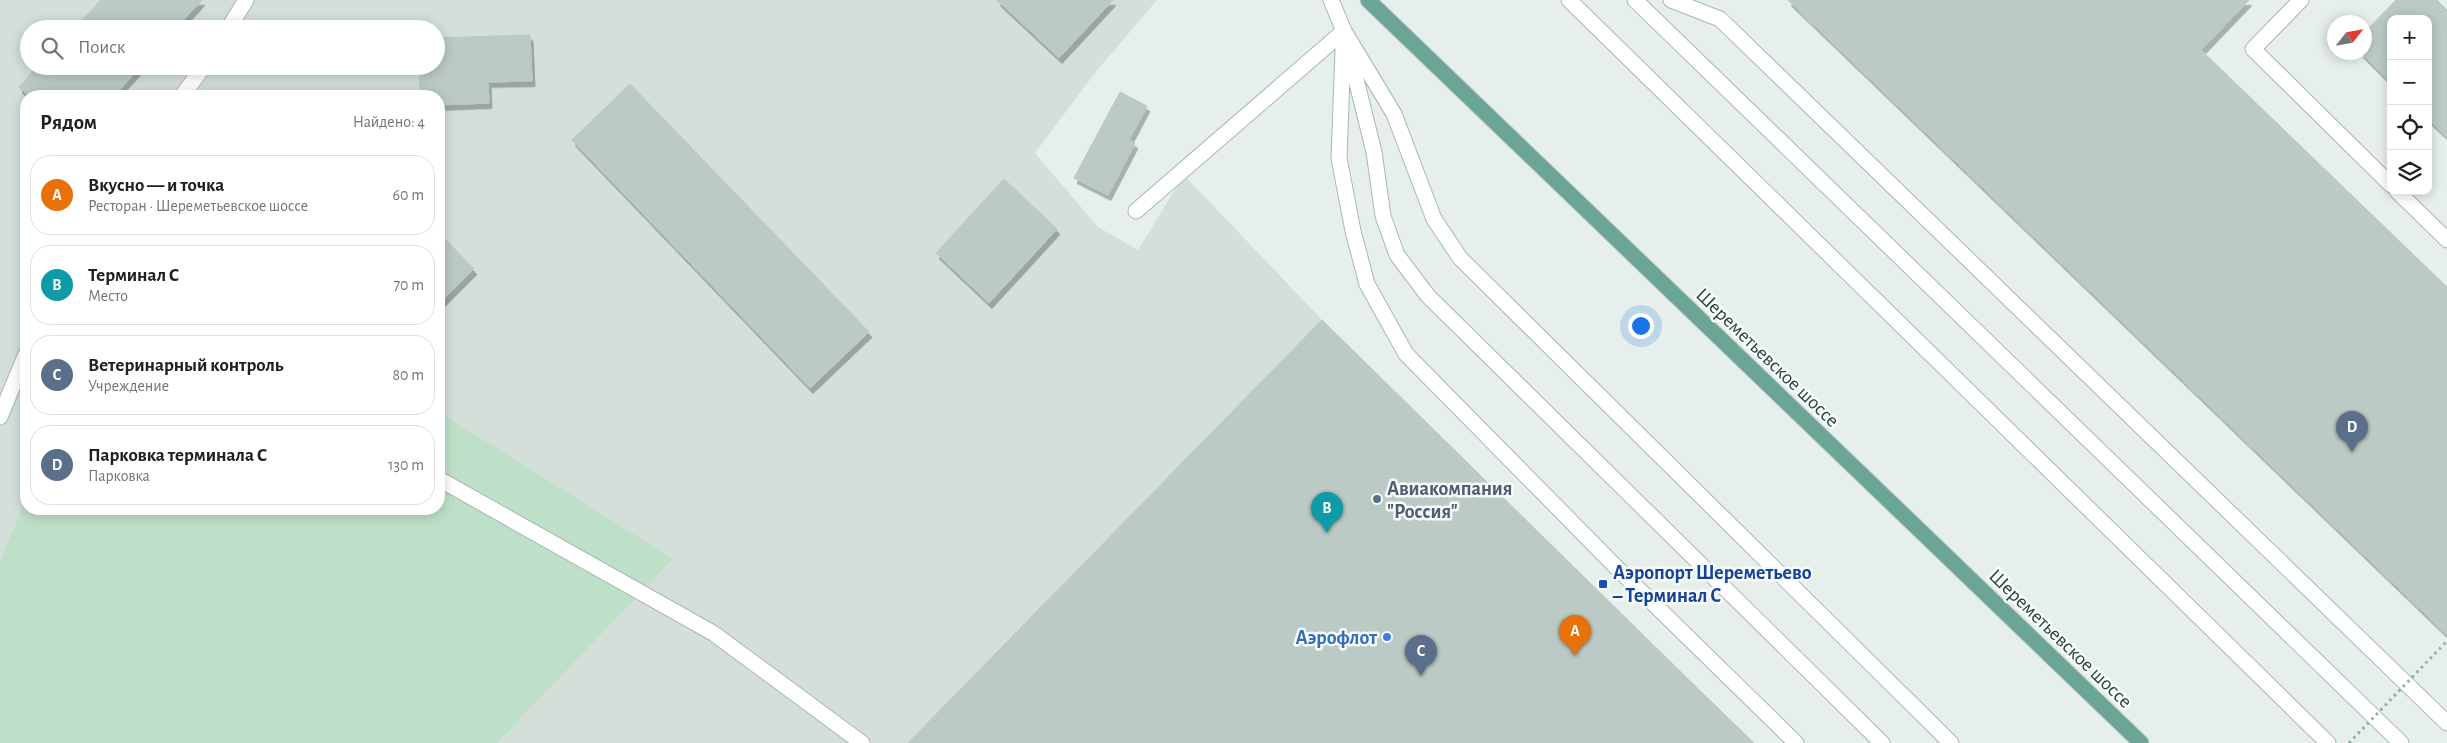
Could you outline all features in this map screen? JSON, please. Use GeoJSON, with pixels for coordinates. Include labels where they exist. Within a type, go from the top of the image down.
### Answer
{"type":"FeatureCollection","features":[{"type":"Feature","properties":{"kind":"main road","name":"Шереметьевское шоссе"},"geometry":{"type":"LineString","coordinates":[[1368,0],[2141,743]]}},
{"type":"Feature","properties":{"kind":"lane"},"geometry":{"type":"LineString","coordinates":[[234,20],[246,0]]}},
{"type":"Feature","properties":{"kind":"lane"},"geometry":{"type":"LineString","coordinates":[[1331,0],[1344,31],[1394,114],[1434,219],[1460,258],[1952,743]]}},
{"type":"Feature","properties":{"kind":"lane"},"geometry":{"type":"LineString","coordinates":[[1570,0],[2328,743]]}},
{"type":"Feature","properties":{"kind":"lane"},"geometry":{"type":"LineString","coordinates":[[1635,0],[2401,743]]}},
{"type":"Feature","properties":{"kind":"lane"},"geometry":{"type":"LineString","coordinates":[[1671,0],[1720,19],[2447,723]]}},
{"type":"Feature","properties":{"kind":"lane"},"geometry":{"type":"LineString","coordinates":[[2300,0],[2253,49],[2387,181]]}},
{"type":"Feature","properties":{"kind":"lane"},"geometry":{"type":"LineString","coordinates":[[1136,211],[1344,31]]}},
{"type":"Feature","properties":{"kind":"lane"},"geometry":{"type":"LineString","coordinates":[[1344,31],[1338,158],[1353,231],[1367,284],[1406,354],[1618,569],[1796,743]]}},
{"type":"Feature","properties":{"kind":"lane"},"geometry":{"type":"LineString","coordinates":[[1344,31],[1374,152],[1383,216],[1398,255],[1423,289],[1882,743]]}},
{"type":"Feature","properties":{"kind":"lane"},"geometry":{"type":"LineString","coordinates":[[186,90],[197,75]]}},
{"type":"Feature","properties":{"kind":"lane"},"geometry":{"type":"LineString","coordinates":[[2401,195],[2447,240]]}},
{"type":"Feature","properties":{"kind":"lane"},"geometry":{"type":"LineString","coordinates":[[0,418],[20,369]]}},
{"type":"Feature","properties":{"kind":"lane"},"geometry":{"type":"LineString","coordinates":[[445,482],[713,633],[862,743]]}},
{"type":"Feature","properties":{"kind":"path"},"geometry":{"type":"LineString","coordinates":[[2349,743],[2447,641]]}},
{"type":"Feature","properties":{"kind":"shaded area"},"geometry":{"type":"Polygon","coordinates":[[[0,0],[1157,0],[1095,73],[1035,153],[1098,227],[1138,250],[1184,175],[1322,320],[1754,743],[0,743],[0,0]]]}},
{"type":"Feature","properties":{"kind":"green space"},"geometry":{"type":"Polygon","coordinates":[[[445,416],[673,559],[497,743],[0,743],[0,562],[20,514],[445,515],[445,416]]]}},
{"type":"Feature","properties":{"kind":"building"},"geometry":{"type":"Polygon","coordinates":[[[101,0],[202,0],[183,20],[82,20],[101,0]]]}},
{"type":"Feature","properties":{"kind":"building"},"geometry":{"type":"Polygon","coordinates":[[[997,0],[1113,0],[1059,58],[997,0]]]}},
{"type":"Feature","properties":{"kind":"building"},"geometry":{"type":"Polygon","coordinates":[[[1788,0],[2249,0],[2201,50],[2447,287],[2447,635],[1788,0]]]}},
{"type":"Feature","properties":{"kind":"building"},"geometry":{"type":"Polygon","coordinates":[[[2396,0],[2437,0],[2447,10],[2447,137],[2432,123],[2432,15],[2387,15],[2387,79],[2368,60],[2372,60],[2372,25],[2396,0]]]}},
{"type":"Feature","properties":{"kind":"building"},"geometry":{"type":"Polygon","coordinates":[[[530,35],[532,81],[488,82],[489,103],[445,105],[445,90],[420,90],[419,75],[445,75],[445,38],[530,35]]]}},
{"type":"Feature","properties":{"kind":"building"},"geometry":{"type":"Polygon","coordinates":[[[30,75],[133,75],[119,90],[22,90],[19,87],[30,75]]]}},
{"type":"Feature","properties":{"kind":"building"},"geometry":{"type":"Polygon","coordinates":[[[630,84],[869,332],[810,388],[572,140],[630,84]]]}},
{"type":"Feature","properties":{"kind":"building"},"geometry":{"type":"Polygon","coordinates":[[[1120,92],[1147,106],[1129,140],[1135,143],[1108,195],[1074,178],[1120,92]]]}},
{"type":"Feature","properties":{"kind":"building"},"geometry":{"type":"Polygon","coordinates":[[[1004,179],[1057,229],[989,303],[936,253],[1004,179]]]}},
{"type":"Feature","properties":{"kind":"building"},"geometry":{"type":"Polygon","coordinates":[[[445,239],[474,269],[445,298],[445,239]]]}},
{"type":"Feature","properties":{"kind":"building"},"geometry":{"type":"Polygon","coordinates":[[[1322,320],[1694,685],[1754,743],[908,743],[1322,320]]]}},
{"type":"Feature","properties":{"kind":"place","name":"Парковка терминала C"},"geometry":{"type":"Point","coordinates":[2352,452]}},
{"type":"Feature","properties":{"kind":"place","name":"Авиакомпания \"Россия\""},"geometry":{"type":"Point","coordinates":[1377,499]}},
{"type":"Feature","properties":{"kind":"place","name":"Терминал C"},"geometry":{"type":"Point","coordinates":[1327,533]}},
{"type":"Feature","properties":{"kind":"place","name":"Аэропорт Шереметьево – Терминал C"},"geometry":{"type":"Point","coordinates":[1603,584]}},
{"type":"Feature","properties":{"kind":"place","name":"Аэрофлот"},"geometry":{"type":"Point","coordinates":[1387,637]}},
{"type":"Feature","properties":{"kind":"place","name":"Вкусно — и точка"},"geometry":{"type":"Point","coordinates":[1575,656]}},
{"type":"Feature","properties":{"kind":"place","name":"Ветеринарный контроль"},"geometry":{"type":"Point","coordinates":[1421,676]}}]}
